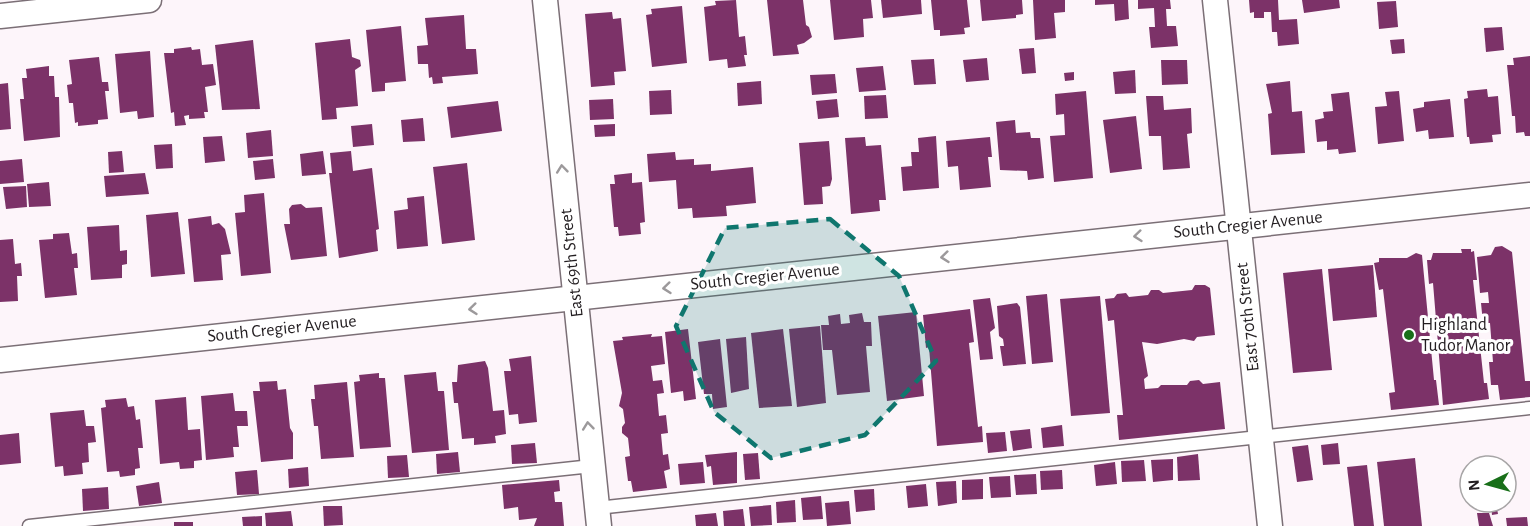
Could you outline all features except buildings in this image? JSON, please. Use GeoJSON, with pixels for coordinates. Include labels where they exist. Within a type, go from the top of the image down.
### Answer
{"type":"FeatureCollection","features":[{"type":"Feature","properties":{"kind":"street"},"geometry":{"type":"LineString","coordinates":[[0,16],[149,0]]}},
{"type":"Feature","properties":{"kind":"street","name":"East 69th Street"},"geometry":{"type":"LineString","coordinates":[[545,0],[598,517]]}},
{"type":"Feature","properties":{"kind":"street","name":"East 70th Street"},"geometry":{"type":"LineString","coordinates":[[1215,0],[1270,526]]}},
{"type":"Feature","properties":{"kind":"street","name":"South Cregier Avenue"},"geometry":{"type":"LineString","coordinates":[[0,360],[1530,195]]}},
{"type":"Feature","properties":{"kind":"lane"},"geometry":{"type":"LineString","coordinates":[[598,517],[1261,437],[1530,408]]}},
{"type":"Feature","properties":{"kind":"lane"},"geometry":{"type":"LineString","coordinates":[[29,526],[592,466]]}},
{"type":"Feature","properties":{"kind":"highlighted area"},"geometry":{"type":"Polygon","coordinates":[[[830,219],[899,276],[936,361],[865,435],[771,458],[714,412],[676,326],[725,228],[830,219]]]}},
{"type":"Feature","properties":{"kind":"place","name":"Highland Tudor Manor"},"geometry":{"type":"Point","coordinates":[1409,335]}}]}
